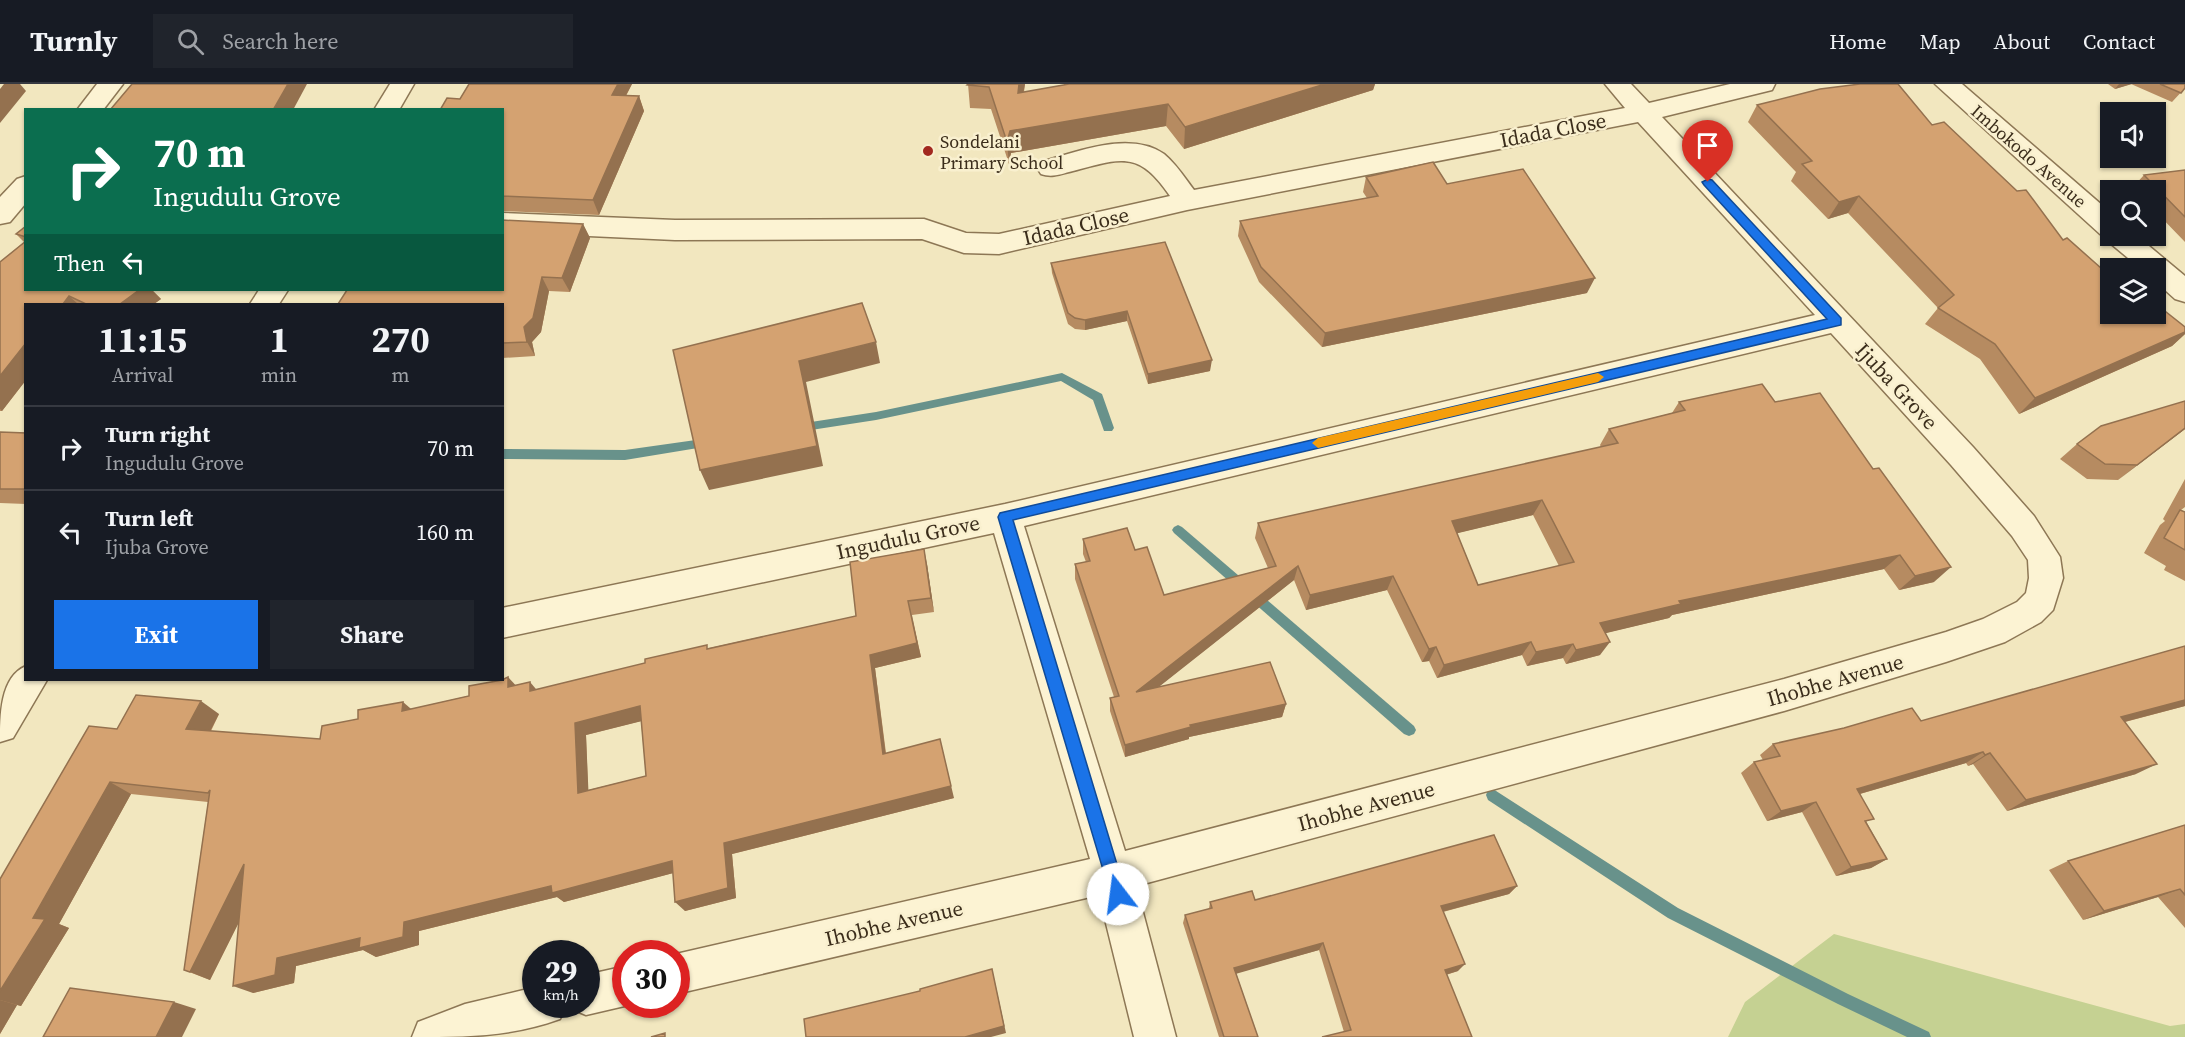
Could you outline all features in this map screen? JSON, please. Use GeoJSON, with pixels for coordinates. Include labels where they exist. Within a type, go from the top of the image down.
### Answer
{"type":"FeatureCollection","features":[{"type":"Feature","properties":{"kind":"street"},"geometry":{"type":"LineString","coordinates":[[91,108],[111,84]]}},
{"type":"Feature","properties":{"kind":"street"},"geometry":{"type":"LineString","coordinates":[[387,108],[402,84]]}},
{"type":"Feature","properties":{"kind":"street","name":"Ijuba Grove"},"geometry":{"type":"LineString","coordinates":[[1617,84],[1962,456],[2023,526],[2044,557],[2046,578],[2041,600]]}},
{"type":"Feature","properties":{"kind":"street","name":"Idada Close"},"geometry":{"type":"LineString","coordinates":[[504,222],[675,230],[924,229],[964,243],[999,244],[1187,201],[1643,113],[1763,84]]}},
{"type":"Feature","properties":{"kind":"street","name":"Imbokodo Avenue"},"geometry":{"type":"LineString","coordinates":[[1947,84],[2100,218]]}},
{"type":"Feature","properties":{"kind":"street"},"geometry":{"type":"LineString","coordinates":[[1050,168],[1122,152],[1139,153],[1150,157],[1160,166],[1187,201]]}},
{"type":"Feature","properties":{"kind":"street"},"geometry":{"type":"LineString","coordinates":[[0,215],[24,187]]}},
{"type":"Feature","properties":{"kind":"street"},"geometry":{"type":"LineString","coordinates":[[2132,246],[2185,292]]}},
{"type":"Feature","properties":{"kind":"street","name":"Ingudulu Grove"},"geometry":{"type":"LineString","coordinates":[[504,623],[1005,517],[1837,321]]}},
{"type":"Feature","properties":{"kind":"street"},"geometry":{"type":"LineString","coordinates":[[1005,517],[1113,873],[1155,1037]]}},
{"type":"Feature","properties":{"kind":"street","name":"Ihobhe Avenue"},"geometry":{"type":"LineString","coordinates":[[690,971],[1113,873],[1784,695],[1935,651],[1993,631],[2020,618],[2041,600]]}},
{"type":"Feature","properties":{"kind":"street"},"geometry":{"type":"LineString","coordinates":[[0,726],[28,681]]}},
{"type":"Feature","properties":{"kind":"street"},"geometry":{"type":"LineString","coordinates":[[433,1037],[465,1024],[522,1011]]}},
{"type":"Feature","properties":{"kind":"green space"},"geometry":{"type":"Polygon","coordinates":[[[1834,934],[2170,1026],[2185,1024],[2185,1037],[1728,1037],[1745,1002],[1834,934]]]}},
{"type":"Feature","properties":{"kind":"building"},"geometry":{"type":"Polygon","coordinates":[[[132,84],[288,84],[274,108],[112,108],[132,84]]]}},
{"type":"Feature","properties":{"kind":"building"},"geometry":{"type":"Polygon","coordinates":[[[469,84],[618,84],[612,95],[639,96],[593,200],[504,196],[504,108],[441,108],[447,98],[460,99],[469,84]]]}},
{"type":"Feature","properties":{"kind":"building"},"geometry":{"type":"Polygon","coordinates":[[[968,84],[1019,84],[1018,93],[1069,84],[1325,84],[1185,127],[1168,104],[1010,131],[1007,142],[989,87],[968,84]]]}},
{"type":"Feature","properties":{"kind":"building"},"geometry":{"type":"Polygon","coordinates":[[[1860,84],[1898,84],[1932,125],[1944,122],[2017,191],[2026,190],[2063,240],[2067,238],[2100,267],[2100,324],[2166,324],[2166,312],[2185,327],[2185,332],[2035,398],[1995,344],[1938,308],[1954,295],[1859,196],[1839,202],[1802,164],[1812,161],[1757,105],[1820,89],[1860,84]]]}},
{"type":"Feature","properties":{"kind":"building"},"geometry":{"type":"Polygon","coordinates":[[[2160,84],[2185,84],[2185,88],[2181,93],[2160,84]]]}},
{"type":"Feature","properties":{"kind":"building"},"geometry":{"type":"Polygon","coordinates":[[[1433,162],[1447,184],[1523,169],[1595,278],[1325,333],[1261,267],[1240,221],[1378,196],[1366,177],[1433,162]]]}},
{"type":"Feature","properties":{"kind":"building"},"geometry":{"type":"Polygon","coordinates":[[[2185,170],[2185,217],[2166,198],[2166,180],[2149,180],[2144,175],[2185,170]]]}},
{"type":"Feature","properties":{"kind":"building"},"geometry":{"type":"Polygon","coordinates":[[[504,220],[583,224],[562,278],[542,277],[533,318],[524,327],[527,342],[504,343],[504,303],[339,303],[346,291],[504,291],[504,220]]]}},
{"type":"Feature","properties":{"kind":"building"},"geometry":{"type":"Polygon","coordinates":[[[24,228],[24,236],[16,234],[24,228]]]}},
{"type":"Feature","properties":{"kind":"building"},"geometry":{"type":"Polygon","coordinates":[[[1165,242],[1212,360],[1148,374],[1127,311],[1085,320],[1075,318],[1068,313],[1051,263],[1165,242]]]}},
{"type":"Feature","properties":{"kind":"building"},"geometry":{"type":"Polygon","coordinates":[[[24,243],[24,291],[138,291],[121,303],[84,303],[69,296],[64,303],[24,303],[24,346],[0,376],[0,262],[24,243]]]}},
{"type":"Feature","properties":{"kind":"building"},"geometry":{"type":"Polygon","coordinates":[[[862,303],[876,342],[799,361],[817,446],[700,470],[673,350],[862,303]]]}},
{"type":"Feature","properties":{"kind":"building"},"geometry":{"type":"Polygon","coordinates":[[[1762,384],[1775,402],[1820,393],[1873,469],[1879,468],[1951,567],[1915,576],[1900,555],[1679,601],[1681,604],[1600,623],[1610,642],[1576,650],[1573,644],[1536,652],[1531,642],[1444,665],[1436,647],[1429,649],[1393,576],[1310,595],[1298,566],[1136,692],[1270,662],[1286,704],[1190,725],[1191,727],[1125,745],[1110,698],[1119,696],[1075,564],[1090,561],[1083,539],[1127,528],[1135,550],[1147,547],[1164,595],[1276,566],[1258,523],[1618,443],[1609,429],[1685,410],[1679,402],[1762,384]],[[1542,500],[1452,521],[1478,585],[1574,562],[1542,500]]]}},
{"type":"Feature","properties":{"kind":"building"},"geometry":{"type":"Polygon","coordinates":[[[2185,401],[2185,428],[2137,465],[2105,464],[2077,444],[2101,426],[2185,401]]]}},
{"type":"Feature","properties":{"kind":"building"},"geometry":{"type":"Polygon","coordinates":[[[0,432],[24,433],[24,489],[0,489],[0,432]]]}},
{"type":"Feature","properties":{"kind":"building"},"geometry":{"type":"Polygon","coordinates":[[[2180,510],[2185,512],[2185,550],[2164,538],[2180,510]]]}},
{"type":"Feature","properties":{"kind":"building"},"geometry":{"type":"Polygon","coordinates":[[[924,549],[931,598],[908,601],[917,643],[870,655],[883,754],[940,739],[951,786],[724,843],[728,888],[675,902],[672,861],[552,893],[551,886],[404,922],[403,937],[359,948],[360,938],[277,958],[275,975],[233,986],[244,864],[190,972],[184,970],[210,790],[208,793],[110,782],[33,918],[45,919],[0,991],[0,879],[89,726],[117,729],[136,695],[201,701],[186,729],[320,739],[322,726],[358,719],[358,710],[403,702],[402,711],[469,696],[469,686],[504,681],[508,677],[508,687],[530,682],[530,691],[645,663],[645,659],[707,645],[707,649],[856,616],[850,562],[924,549]],[[640,706],[575,723],[578,793],[646,776],[640,706]]]}},
{"type":"Feature","properties":{"kind":"building"},"geometry":{"type":"Polygon","coordinates":[[[2185,646],[2185,700],[2121,717],[2157,764],[2026,800],[1990,753],[1985,755],[1983,752],[1857,789],[1874,819],[1865,821],[1887,859],[1851,867],[1816,802],[1781,811],[1754,762],[1780,756],[1773,744],[1844,728],[1912,708],[1921,721],[2185,646]]]}},
{"type":"Feature","properties":{"kind":"building"},"geometry":{"type":"Polygon","coordinates":[[[2185,825],[2185,895],[2180,889],[2104,911],[2068,861],[2185,825]]]}},
{"type":"Feature","properties":{"kind":"building"},"geometry":{"type":"Polygon","coordinates":[[[1494,835],[1517,886],[1441,906],[1465,964],[1445,970],[1472,1037],[1322,1037],[1351,1030],[1323,943],[1234,968],[1258,1037],[1224,1037],[1185,915],[1212,908],[1210,902],[1252,891],[1255,900],[1494,835]]]}},
{"type":"Feature","properties":{"kind":"building"},"geometry":{"type":"Polygon","coordinates":[[[992,969],[1004,1026],[965,1037],[806,1037],[804,1019],[920,991],[920,989],[992,969]]]}},
{"type":"Feature","properties":{"kind":"building"},"geometry":{"type":"Polygon","coordinates":[[[70,988],[174,1002],[156,1037],[43,1037],[70,988]]]}},
{"type":"Feature","properties":{"kind":"building"},"geometry":{"type":"Polygon","coordinates":[[[665,1033],[665,1037],[651,1037],[665,1033]]]}},
{"type":"Feature","properties":{"kind":"waterway"},"geometry":{"type":"LineString","coordinates":[[798,428],[876,416],[1062,377],[1098,397],[1108,428]]}},
{"type":"Feature","properties":{"kind":"waterway"},"geometry":{"type":"LineString","coordinates":[[504,454],[625,455],[710,442]]}},
{"type":"Feature","properties":{"kind":"waterway"},"geometry":{"type":"LineString","coordinates":[[1178,530],[1409,730]]}},
{"type":"Feature","properties":{"kind":"waterway"},"geometry":{"type":"LineString","coordinates":[[1493,795],[1673,913],[1843,999],[1924,1037]]}},
{"type":"Feature","properties":{"kind":"slow traffic"},"geometry":{"type":"LineString","coordinates":[[1318,443],[1598,377]]}},
{"type":"Feature","properties":{"kind":"place","name":"Sondelani Primary School"},"geometry":{"type":"Point","coordinates":[928,151]}},
{"type":"Feature","properties":{"kind":"route"},"geometry":{"type":"LineString","coordinates":[[1118,894],[1005,517],[1837,321],[1708,182]]}}]}
